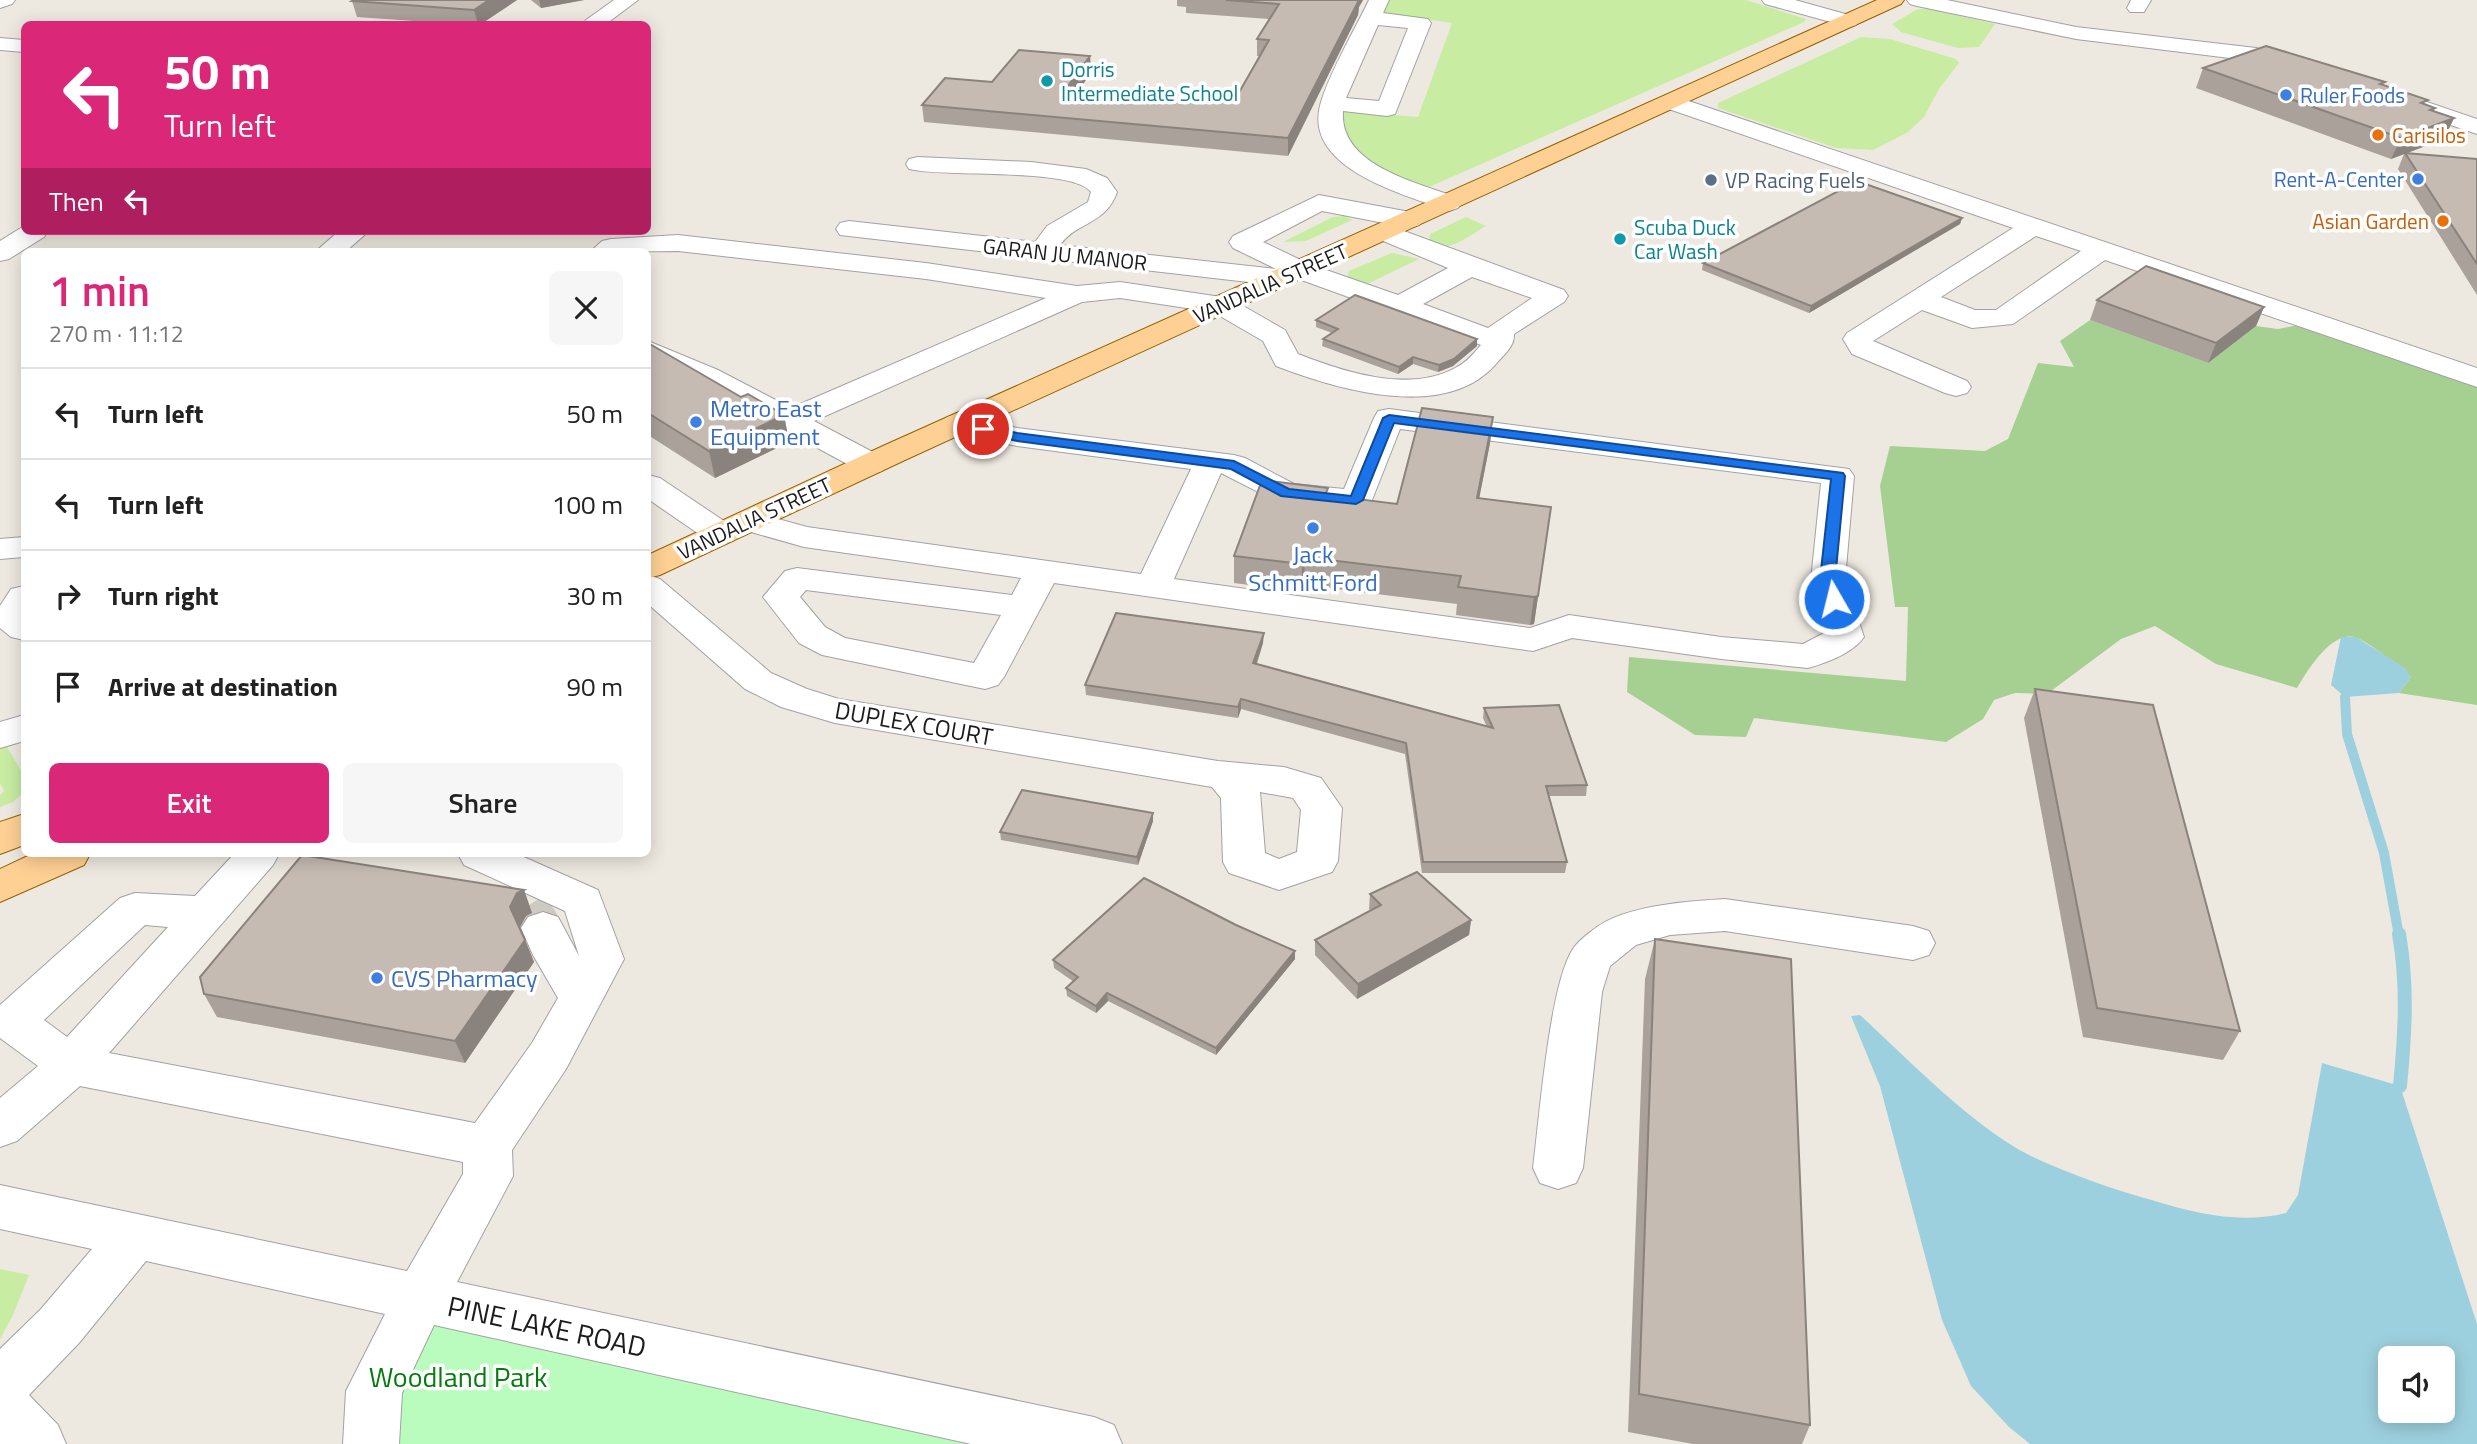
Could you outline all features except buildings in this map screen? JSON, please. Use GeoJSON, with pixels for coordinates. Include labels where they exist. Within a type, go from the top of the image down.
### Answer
{"type":"FeatureCollection","features":[{"type":"Feature","properties":{"kind":"main road","name":"VANDALIA STREET"},"geometry":{"type":"LineString","coordinates":[[651,567],[958,424],[1894,0]]}},
{"type":"Feature","properties":{"kind":"main road"},"geometry":{"type":"LineString","coordinates":[[0,839],[21,829]]}},
{"type":"Feature","properties":{"kind":"main road"},"geometry":{"type":"LineString","coordinates":[[0,887],[63,857]]}},
{"type":"Feature","properties":{"kind":"street"},"geometry":{"type":"LineString","coordinates":[[0,2],[5,0]]}},
{"type":"Feature","properties":{"kind":"street"},"geometry":{"type":"LineString","coordinates":[[597,21],[628,0]]}},
{"type":"Feature","properties":{"kind":"street"},"geometry":{"type":"LineString","coordinates":[[1917,0],[2023,10]]}},
{"type":"Feature","properties":{"kind":"street"},"geometry":{"type":"LineString","coordinates":[[1995,0],[2076,33],[2256,55],[2318,74]]}},
{"type":"Feature","properties":{"kind":"street"},"geometry":{"type":"LineString","coordinates":[[1779,1],[1849,21]]}},
{"type":"Feature","properties":{"kind":"street"},"geometry":{"type":"LineString","coordinates":[[1332,103],[1387,109],[1421,23],[1376,9],[1332,103],[1329,113],[1330,130],[1340,150],[1369,170],[1449,203]]}},
{"type":"Feature","properties":{"kind":"street"},"geometry":{"type":"LineString","coordinates":[[0,44],[21,46]]}},
{"type":"Feature","properties":{"kind":"street"},"geometry":{"type":"LineString","coordinates":[[2369,90],[2434,110],[2477,127]]}},
{"type":"Feature","properties":{"kind":"street"},"geometry":{"type":"LineString","coordinates":[[1671,102],[2477,378]]}},
{"type":"Feature","properties":{"kind":"street"},"geometry":{"type":"LineString","coordinates":[[918,164],[1052,172],[1086,176],[1098,183],[1104,192],[1102,201],[1087,215],[1058,230],[1042,251]]}},
{"type":"Feature","properties":{"kind":"street"},"geometry":{"type":"LineString","coordinates":[[609,248],[678,243],[926,271],[1077,294],[1120,290],[1221,305],[1275,336],[1286,359],[1316,372],[1383,386],[1436,385],[1467,374],[1500,342],[1500,331],[1554,296],[1470,267],[1397,226],[1319,203],[1241,242],[1290,274],[1400,305],[1500,342]]}},
{"type":"Feature","properties":{"kind":"street"},"geometry":{"type":"LineString","coordinates":[[1956,387],[1862,348],[1857,339],[2033,226]]}},
{"type":"Feature","properties":{"kind":"street","name":"GARAN JU MANOR"},"geometry":{"type":"LineString","coordinates":[[849,229],[1042,251],[1290,274]]}},
{"type":"Feature","properties":{"kind":"street"},"geometry":{"type":"LineString","coordinates":[[0,253],[29,235]]}},
{"type":"Feature","properties":{"kind":"street"},"geometry":{"type":"LineString","coordinates":[[333,248],[351,235]]}},
{"type":"Feature","properties":{"kind":"street"},"geometry":{"type":"LineString","coordinates":[[1919,299],[1972,319],[2003,318],[2101,250]]}},
{"type":"Feature","properties":{"kind":"street"},"geometry":{"type":"LineString","coordinates":[[1400,305],[1470,267]]}},
{"type":"Feature","properties":{"kind":"street"},"geometry":{"type":"LineString","coordinates":[[790,420],[1077,294]]}},
{"type":"Feature","properties":{"kind":"street"},"geometry":{"type":"LineString","coordinates":[[651,351],[708,376],[871,464]]}},
{"type":"Feature","properties":{"kind":"street"},"geometry":{"type":"LineString","coordinates":[[651,486],[735,527],[1533,640],[1569,626],[1721,648],[1808,656],[1846,637],[1828,580],[1838,476],[1389,418],[1356,500],[1286,493],[1234,465],[1017,437],[958,424]]}},
{"type":"Feature","properties":{"kind":"street"},"geometry":{"type":"LineString","coordinates":[[1153,586],[1210,462]]}},
{"type":"Feature","properties":{"kind":"street"},"geometry":{"type":"LineString","coordinates":[[0,549],[21,547]]}},
{"type":"Feature","properties":{"kind":"street"},"geometry":{"type":"LineString","coordinates":[[1023,607],[797,578],[781,597],[812,635],[835,647],[985,677],[1023,607],[1043,570]]}},
{"type":"Feature","properties":{"kind":"street","name":"DUPLEX COURT"},"geometry":{"type":"LineString","coordinates":[[651,589],[758,681],[794,698],[835,711],[1217,775]]}},
{"type":"Feature","properties":{"kind":"street"},"geometry":{"type":"LineString","coordinates":[[0,735],[21,729]]}},
{"type":"Feature","properties":{"kind":"street"},"geometry":{"type":"LineString","coordinates":[[0,1127],[71,1065],[255,857]]}},
{"type":"Feature","properties":{"kind":"street"},"geometry":{"type":"LineString","coordinates":[[516,889],[581,997]]}},
{"type":"Feature","properties":{"kind":"street"},"geometry":{"type":"LineString","coordinates":[[371,1444],[374,1391],[420,1299],[488,1176],[487,1146],[549,1056],[602,959],[583,901],[516,889]]}},
{"type":"Feature","properties":{"kind":"street"},"geometry":{"type":"LineString","coordinates":[[205,913],[135,909],[12,1022],[71,1065],[487,1146]]}},
{"type":"Feature","properties":{"kind":"street"},"geometry":{"type":"LineString","coordinates":[[1558,1168],[1580,992],[1591,957],[1621,933],[1671,919],[1725,915],[1913,943]]}},
{"type":"Feature","properties":{"kind":"street","name":"PINE LAKE ROAD"},"geometry":{"type":"LineString","coordinates":[[0,1207],[1094,1444]]}},
{"type":"Feature","properties":{"kind":"street"},"geometry":{"type":"LineString","coordinates":[[0,1386],[60,1326],[134,1237]]}},
{"type":"Feature","properties":{"kind":"street"},"geometry":{"type":"LineString","coordinates":[[0,1404],[38,1444]]}},
{"type":"Feature","properties":{"kind":"green space"},"geometry":{"type":"Polygon","coordinates":[[[1379,0],[1746,0],[1806,19],[1420,191],[1369,170],[1330,110],[1418,117],[1452,23],[1375,12],[1379,0]]]}},
{"type":"Feature","properties":{"kind":"green space"},"geometry":{"type":"Polygon","coordinates":[[[1918,9],[1931,9],[1995,24],[1979,47],[1958,48],[1901,32],[1892,24],[1918,9]]]}},
{"type":"Feature","properties":{"kind":"green space"},"geometry":{"type":"Polygon","coordinates":[[[1861,37],[1890,39],[1956,59],[1959,63],[1939,89],[1924,117],[1908,132],[1873,150],[1836,148],[1718,108],[1718,103],[1861,37]]]}},
{"type":"Feature","properties":{"kind":"green space"},"geometry":{"type":"Polygon","coordinates":[[[1345,216],[1352,220],[1306,241],[1283,242],[1333,217],[1345,216]]]}},
{"type":"Feature","properties":{"kind":"green space"},"geometry":{"type":"Polygon","coordinates":[[[1466,217],[1486,226],[1450,245],[1435,245],[1429,240],[1430,234],[1466,217]]]}},
{"type":"Feature","properties":{"kind":"green space"},"geometry":{"type":"Polygon","coordinates":[[[1392,253],[1419,259],[1361,287],[1347,279],[1349,271],[1392,253]]]}},
{"type":"Feature","properties":{"kind":"green space"},"geometry":{"type":"Polygon","coordinates":[[[2090,320],[2208,363],[2256,326],[2278,329],[2313,322],[2477,384],[2477,705],[2399,693],[2411,677],[2357,638],[2339,639],[2330,645],[2314,662],[2297,688],[2216,664],[2155,626],[2121,639],[2047,694],[2015,693],[1994,700],[1983,719],[1946,742],[1754,718],[1746,737],[1695,735],[1627,692],[1629,657],[1906,681],[1908,607],[1895,607],[1880,486],[1890,446],[1985,451],[2008,439],[2038,363],[2074,367],[2060,341],[2090,320]]]}},
{"type":"Feature","properties":{"kind":"green space"},"geometry":{"type":"Polygon","coordinates":[[[6,745],[21,771],[21,795],[13,802],[0,807],[0,795],[4,791],[0,783],[0,747],[6,745]]]}},
{"type":"Feature","properties":{"kind":"green space"},"geometry":{"type":"Polygon","coordinates":[[[0,1269],[29,1275],[0,1339],[0,1269]]]}},
{"type":"Feature","properties":{"kind":"green space","name":"Woodland Park"},"geometry":{"type":"Polygon","coordinates":[[[420,1299],[1111,1444],[375,1444],[420,1299]]]}},
{"type":"Feature","properties":{"kind":"water"},"geometry":{"type":"Polygon","coordinates":[[[2341,637],[2356,637],[2405,668],[2411,677],[2399,693],[2345,697],[2331,685],[2341,637]]]}},
{"type":"Feature","properties":{"kind":"water"},"geometry":{"type":"Polygon","coordinates":[[[1860,1015],[1963,1110],[2029,1155],[2075,1175],[2187,1210],[2253,1218],[2286,1213],[2298,1195],[2322,1063],[2400,1086],[2477,1324],[2477,1444],[2030,1444],[2009,1427],[1971,1386],[1942,1320],[1880,1086],[1851,1016],[1860,1015]]]}},
{"type":"Feature","properties":{"kind":"waterway"},"geometry":{"type":"LineString","coordinates":[[2345,697],[2347,734],[2384,853],[2399,936]]}},
{"type":"Feature","properties":{"kind":"waterway"},"geometry":{"type":"LineString","coordinates":[[2399,934],[2405,1010],[2400,1086]]}},
{"type":"Feature","properties":{"kind":"tunnel"},"geometry":{"type":"LineString","coordinates":[[529,905],[543,928]]}},
{"type":"Feature","properties":{"kind":"place","name":"Dorris Intermediate School"},"geometry":{"type":"Point","coordinates":[1047,81]}},
{"type":"Feature","properties":{"kind":"place","name":"Ruler Foods"},"geometry":{"type":"Point","coordinates":[2286,95]}},
{"type":"Feature","properties":{"kind":"place","name":"Carisilos"},"geometry":{"type":"Point","coordinates":[2378,135]}},
{"type":"Feature","properties":{"kind":"place","name":"Rent-A-Center"},"geometry":{"type":"Point","coordinates":[2418,179]}},
{"type":"Feature","properties":{"kind":"place","name":"VP Racing Fuels"},"geometry":{"type":"Point","coordinates":[1711,180]}},
{"type":"Feature","properties":{"kind":"place","name":"Asian Garden"},"geometry":{"type":"Point","coordinates":[2443,221]}},
{"type":"Feature","properties":{"kind":"place","name":"Scuba Duck Car Wash"},"geometry":{"type":"Point","coordinates":[1620,239]}},
{"type":"Feature","properties":{"kind":"place","name":"Metro East Equipment"},"geometry":{"type":"Point","coordinates":[696,422]}},
{"type":"Feature","properties":{"kind":"place","name":"Jack Schmitt Ford"},"geometry":{"type":"Point","coordinates":[1313,528]}},
{"type":"Feature","properties":{"kind":"place","name":"CVS Pharmacy"},"geometry":{"type":"Point","coordinates":[377,978]}},
{"type":"Feature","properties":{"kind":"route"},"geometry":{"type":"LineString","coordinates":[[983,429],[1017,437],[1234,465],[1286,493],[1356,500],[1389,418],[1838,476],[1828,580],[1834,599]]}}]}
